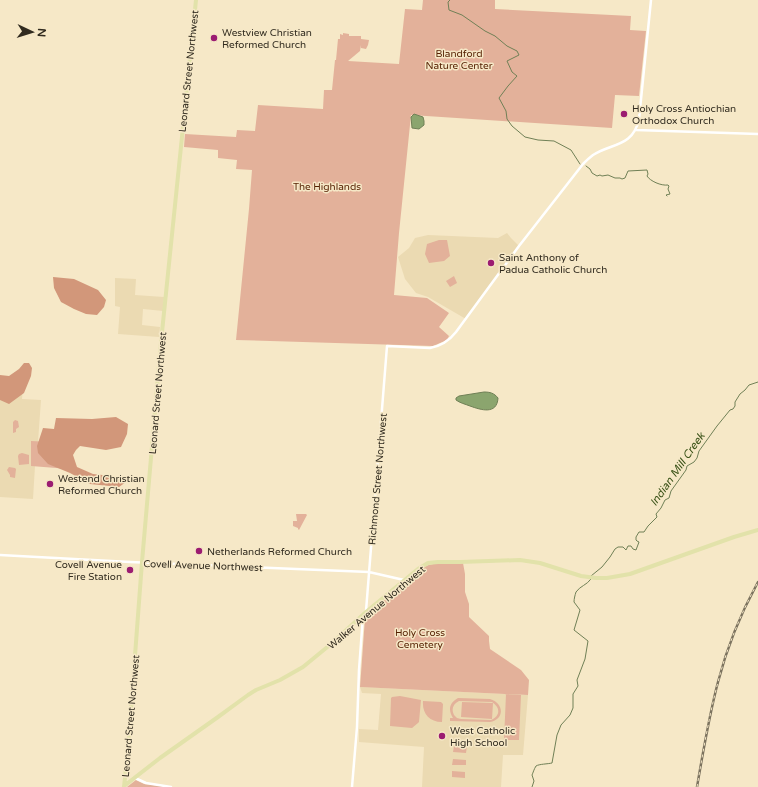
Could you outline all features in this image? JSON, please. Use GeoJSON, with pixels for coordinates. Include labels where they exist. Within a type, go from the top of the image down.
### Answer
{"type":"FeatureCollection","features":[{"type":"Feature","properties":{"kind":"main road","name":"Leonard Street Northwest"},"geometry":{"type":"LineString","coordinates":[[123,787],[128,749],[142,562],[167,281],[196,0]]}},
{"type":"Feature","properties":{"kind":"main road","name":"Walker Avenue Northwest"},"geometry":{"type":"LineString","coordinates":[[123,787],[248,695],[303,667],[365,613],[423,566],[433,562],[518,560],[535,562],[588,578],[615,577],[630,574],[758,530]]}},
{"type":"Feature","properties":{"kind":"street"},"geometry":{"type":"LineString","coordinates":[[651,0],[639,119],[636,130],[758,134]]}},
{"type":"Feature","properties":{"kind":"street","name":"Richmond Street Northwest"},"geometry":{"type":"LineString","coordinates":[[352,787],[357,727],[358,670],[362,622],[365,613],[369,572],[387,346],[430,348],[443,344],[449,340],[519,246],[583,164],[596,153],[623,143],[636,130]]}},
{"type":"Feature","properties":{"kind":"street","name":"Covell Avenue Northwest"},"geometry":{"type":"LineString","coordinates":[[0,555],[369,572],[405,580]]}},
{"type":"Feature","properties":{"kind":"street"},"geometry":{"type":"LineString","coordinates":[[135,777],[146,783],[171,787]]}},
{"type":"Feature","properties":{"kind":"shaded area"},"geometry":{"type":"Polygon","coordinates":[[[414,114],[423,117],[424,125],[419,129],[412,128],[411,117],[414,114]]]}},
{"type":"Feature","properties":{"kind":"shaded area"},"geometry":{"type":"Polygon","coordinates":[[[507,233],[519,246],[466,319],[428,297],[416,293],[405,279],[398,257],[409,248],[415,238],[428,235],[498,238],[507,233]]]}},
{"type":"Feature","properties":{"kind":"shaded area"},"geometry":{"type":"Polygon","coordinates":[[[53,277],[74,279],[98,290],[106,300],[104,307],[97,315],[86,314],[61,302],[54,288],[53,277]]]}},
{"type":"Feature","properties":{"kind":"shaded area"},"geometry":{"type":"Polygon","coordinates":[[[115,278],[136,279],[135,295],[164,297],[163,311],[143,309],[142,325],[160,327],[159,337],[118,334],[120,307],[115,306],[115,278]]]}},
{"type":"Feature","properties":{"kind":"shaded area"},"geometry":{"type":"Polygon","coordinates":[[[24,363],[29,363],[32,368],[31,376],[24,393],[9,404],[0,400],[0,375],[9,376],[19,369],[24,363]]]}},
{"type":"Feature","properties":{"kind":"shaded area"},"geometry":{"type":"Polygon","coordinates":[[[0,385],[23,386],[22,399],[41,400],[38,442],[31,442],[31,466],[35,466],[33,499],[0,497],[0,385]]]}},
{"type":"Feature","properties":{"kind":"shaded area"},"geometry":{"type":"Polygon","coordinates":[[[484,392],[492,393],[498,398],[495,407],[492,409],[479,409],[456,400],[459,396],[484,392]]]}},
{"type":"Feature","properties":{"kind":"shaded area"},"geometry":{"type":"Polygon","coordinates":[[[116,417],[128,424],[127,434],[121,447],[106,450],[80,446],[73,455],[77,467],[93,474],[121,477],[126,482],[119,487],[90,484],[70,473],[48,464],[38,453],[37,446],[43,428],[54,429],[56,418],[92,419],[116,417]]]}},
{"type":"Feature","properties":{"kind":"shaded area","name":"West Catholic High School"},"geometry":{"type":"Polygon","coordinates":[[[360,687],[528,695],[523,755],[503,755],[501,787],[422,787],[424,747],[359,742],[359,729],[378,730],[381,694],[362,693],[360,687]]]}},
{"type":"Feature","properties":{"kind":"green space"},"geometry":{"type":"Polygon","coordinates":[[[423,0],[495,0],[495,9],[631,16],[630,30],[646,31],[639,96],[615,95],[612,128],[411,115],[394,295],[427,298],[449,313],[439,327],[449,336],[447,340],[433,346],[236,340],[252,170],[236,169],[237,160],[218,158],[218,150],[184,147],[185,134],[236,137],[237,130],[255,131],[258,105],[323,109],[324,90],[332,90],[338,39],[340,39],[340,34],[343,35],[343,33],[349,34],[349,36],[361,36],[361,39],[369,40],[366,49],[361,48],[361,45],[360,51],[348,61],[399,64],[405,9],[422,10],[423,0]]]}},
{"type":"Feature","properties":{"kind":"green space"},"geometry":{"type":"Polygon","coordinates":[[[439,240],[447,240],[450,256],[444,261],[429,263],[425,254],[427,244],[439,240]]]}},
{"type":"Feature","properties":{"kind":"green space"},"geometry":{"type":"Polygon","coordinates":[[[454,276],[457,283],[450,287],[446,281],[454,276]]]}},
{"type":"Feature","properties":{"kind":"green space"},"geometry":{"type":"Polygon","coordinates":[[[15,420],[18,421],[19,427],[16,429],[16,432],[13,433],[13,422],[15,420]]]}},
{"type":"Feature","properties":{"kind":"green space"},"geometry":{"type":"Polygon","coordinates":[[[31,441],[71,443],[69,469],[31,466],[31,441]]]}},
{"type":"Feature","properties":{"kind":"green space"},"geometry":{"type":"Polygon","coordinates":[[[22,453],[29,455],[29,464],[19,465],[18,456],[22,453]]]}},
{"type":"Feature","properties":{"kind":"green space"},"geometry":{"type":"Polygon","coordinates":[[[9,467],[16,469],[15,478],[10,477],[7,470],[9,467]]]}},
{"type":"Feature","properties":{"kind":"green space"},"geometry":{"type":"Polygon","coordinates":[[[296,514],[307,515],[299,530],[293,526],[293,521],[297,521],[296,514]]]}},
{"type":"Feature","properties":{"kind":"green space","name":"Holy Cross Cemetery"},"geometry":{"type":"Polygon","coordinates":[[[437,563],[463,563],[465,574],[465,592],[469,604],[469,617],[489,636],[490,649],[521,670],[529,680],[528,695],[360,687],[365,618],[422,568],[437,563]]]}},
{"type":"Feature","properties":{"kind":"green space"},"geometry":{"type":"Polygon","coordinates":[[[506,694],[521,695],[519,740],[504,740],[506,694]]]}},
{"type":"Feature","properties":{"kind":"green space"},"geometry":{"type":"Polygon","coordinates":[[[400,696],[421,700],[419,722],[412,728],[390,726],[391,698],[400,696]]]}},
{"type":"Feature","properties":{"kind":"green space"},"geometry":{"type":"Polygon","coordinates":[[[458,698],[490,699],[495,701],[500,707],[500,714],[498,718],[490,722],[450,721],[450,718],[453,718],[450,712],[451,704],[458,698]],[[459,701],[453,707],[453,713],[457,718],[461,719],[491,720],[498,714],[497,707],[492,702],[459,701]]]}},
{"type":"Feature","properties":{"kind":"green space"},"geometry":{"type":"Polygon","coordinates":[[[423,701],[441,702],[443,704],[442,722],[437,722],[427,716],[423,701]]]}},
{"type":"Feature","properties":{"kind":"green space"},"geometry":{"type":"Polygon","coordinates":[[[462,702],[493,703],[492,719],[461,717],[462,702]]]}},
{"type":"Feature","properties":{"kind":"green space"},"geometry":{"type":"Polygon","coordinates":[[[454,746],[467,746],[466,753],[453,752],[454,746]]]}},
{"type":"Feature","properties":{"kind":"green space"},"geometry":{"type":"Polygon","coordinates":[[[453,759],[466,760],[466,765],[452,765],[453,759]]]}},
{"type":"Feature","properties":{"kind":"green space"},"geometry":{"type":"Polygon","coordinates":[[[452,771],[465,772],[465,778],[452,777],[452,771]]]}},
{"type":"Feature","properties":{"kind":"green space"},"geometry":{"type":"Polygon","coordinates":[[[136,780],[144,784],[169,787],[127,787],[136,780]]]}},
{"type":"Feature","properties":{"kind":"waterway"},"geometry":{"type":"LineString","coordinates":[[450,0],[448,2],[449,10],[462,15],[495,36],[507,46],[517,51],[519,55],[507,61],[512,72],[517,76],[499,98],[506,111],[507,119],[512,126],[525,137],[554,141],[571,150],[580,164]]}},
{"type":"Feature","properties":{"kind":"waterway"},"geometry":{"type":"LineString","coordinates":[[586,166],[597,176],[608,175],[622,179],[625,178],[628,171],[647,170],[647,176],[651,180],[659,184],[669,186],[668,189],[670,194],[666,195],[667,196]]}},
{"type":"Feature","properties":{"kind":"waterway","name":"Indian Mill Creek"},"geometry":{"type":"LineString","coordinates":[[591,576],[602,567],[618,547],[623,547],[626,550],[628,546],[631,546],[636,550],[639,542],[636,540],[636,537],[639,532],[644,532],[657,517],[656,514],[665,500],[669,498],[671,491],[686,470],[687,466],[694,462],[697,458],[699,451],[717,426],[730,410],[733,409],[740,394],[749,385],[758,382]]}},
{"type":"Feature","properties":{"kind":"waterway","name":"Indian Mill Creek"},"geometry":{"type":"LineString","coordinates":[[532,787],[534,781],[532,775],[536,766],[552,763],[557,735],[561,725],[570,715],[573,708],[573,694],[578,686],[577,680],[585,659],[588,641],[574,630],[580,610],[574,600],[576,592],[591,579]]}},
{"type":"Feature","properties":{"kind":"railway"},"geometry":{"type":"LineString","coordinates":[[697,787],[709,721],[722,669],[735,630],[758,582]]}},
{"type":"Feature","properties":{"kind":"place","name":"Westview Christian Reformed Church"},"geometry":{"type":"Point","coordinates":[214,38]}},
{"type":"Feature","properties":{"kind":"place","name":"Holy Cross Antiochian Orthodox Church"},"geometry":{"type":"Point","coordinates":[624,114]}},
{"type":"Feature","properties":{"kind":"place","name":"Saint Anthony of Padua Catholic Church"},"geometry":{"type":"Point","coordinates":[491,263]}},
{"type":"Feature","properties":{"kind":"place","name":"Westend Christian Reformed Church"},"geometry":{"type":"Point","coordinates":[50,484]}},
{"type":"Feature","properties":{"kind":"place","name":"Netherlands Reformed Church"},"geometry":{"type":"Point","coordinates":[199,551]}},
{"type":"Feature","properties":{"kind":"place","name":"Covell Avenue Fire Station"},"geometry":{"type":"Point","coordinates":[130,570]}},
{"type":"Feature","properties":{"kind":"place","name":"West Catholic High School"},"geometry":{"type":"Point","coordinates":[442,736]}},
{"type":"Feature","properties":{"kind":"park label","name":"Blandford Nature Center"},"geometry":{"type":"Point","coordinates":[459,58]}},
{"type":"Feature","properties":{"kind":"park label","name":"The Highlands"},"geometry":{"type":"Point","coordinates":[327,186]}}]}
